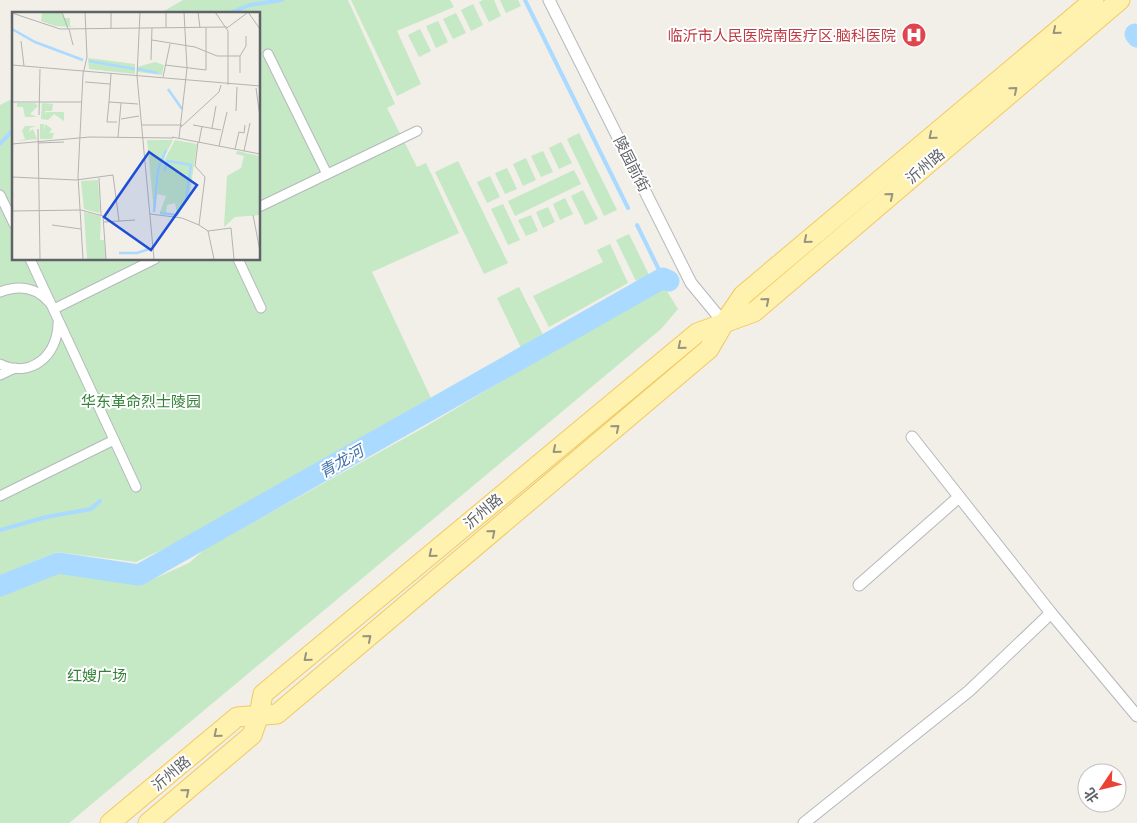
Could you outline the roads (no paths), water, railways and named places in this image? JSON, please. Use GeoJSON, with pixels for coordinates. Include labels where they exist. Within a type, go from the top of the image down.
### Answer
{"type":"FeatureCollection","features":[{"type":"Feature","properties":{"kind":"main road","name":"沂州路"},"geometry":{"type":"LineString","coordinates":[[724,323],[743,295],[1094,0]]}},
{"type":"Feature","properties":{"kind":"main road","name":"沂州路"},"geometry":{"type":"LineString","coordinates":[[148,823],[252,736],[263,694],[696,333],[754,312],[1120,0]]}},
{"type":"Feature","properties":{"kind":"main road","name":"沂州路"},"geometry":{"type":"LineString","coordinates":[[110,823],[237,717],[259,715]]}},
{"type":"Feature","properties":{"kind":"street","name":"陵园前街"},"geometry":{"type":"LineString","coordinates":[[549,0],[691,284],[724,323]]}},
{"type":"Feature","properties":{"kind":"street"},"geometry":{"type":"LineString","coordinates":[[268,54],[327,174]]}},
{"type":"Feature","properties":{"kind":"street"},"geometry":{"type":"LineString","coordinates":[[260,208],[417,131]]}},
{"type":"Feature","properties":{"kind":"street"},"geometry":{"type":"LineString","coordinates":[[0,196],[12,220]]}},
{"type":"Feature","properties":{"kind":"street"},"geometry":{"type":"LineString","coordinates":[[30,260],[136,487]]}},
{"type":"Feature","properties":{"kind":"street"},"geometry":{"type":"LineString","coordinates":[[54,308],[152,260]]}},
{"type":"Feature","properties":{"kind":"street"},"geometry":{"type":"LineString","coordinates":[[238,260],[261,308]]}},
{"type":"Feature","properties":{"kind":"street"},"geometry":{"type":"LineString","coordinates":[[0,292],[10,288],[24,288],[36,292],[54,308],[58,322],[55,346],[48,356],[27,368],[15,368],[0,364]]}},
{"type":"Feature","properties":{"kind":"street"},"geometry":{"type":"LineString","coordinates":[[0,375],[15,368]]}},
{"type":"Feature","properties":{"kind":"street"},"geometry":{"type":"LineString","coordinates":[[912,437],[1051,613],[1137,716]]}},
{"type":"Feature","properties":{"kind":"street"},"geometry":{"type":"LineString","coordinates":[[0,496],[114,440]]}},
{"type":"Feature","properties":{"kind":"street"},"geometry":{"type":"LineString","coordinates":[[859,585],[959,497]]}},
{"type":"Feature","properties":{"kind":"street"},"geometry":{"type":"LineString","coordinates":[[804,823],[969,691],[1051,613]]}},
{"type":"Feature","properties":{"kind":"waterway"},"geometry":{"type":"LineString","coordinates":[[232,12],[250,5],[282,0]]}},
{"type":"Feature","properties":{"kind":"waterway"},"geometry":{"type":"LineString","coordinates":[[525,0],[628,208]]}},
{"type":"Feature","properties":{"kind":"waterway"},"geometry":{"type":"LineString","coordinates":[[0,144],[12,131]]}},
{"type":"Feature","properties":{"kind":"waterway"},"geometry":{"type":"LineString","coordinates":[[637,225],[663,278]]}},
{"type":"Feature","properties":{"kind":"waterway","name":"青龙河"},"geometry":{"type":"LineString","coordinates":[[0,586],[58,563],[139,575],[663,278],[669,281]]}},
{"type":"Feature","properties":{"kind":"waterway"},"geometry":{"type":"LineString","coordinates":[[0,530],[46,517],[91,509],[100,501]]}},
{"type":"Feature","properties":{"kind":"place","name":"临沂市人民医院南医疗区·脑科医院"},"geometry":{"type":"Point","coordinates":[914,35]}},
{"type":"Feature","properties":{"kind":"park label","name":"华东革命烈士陵园"},"geometry":{"type":"Point","coordinates":[141,401]}},
{"type":"Feature","properties":{"kind":"park label","name":"红嫂广场"},"geometry":{"type":"Point","coordinates":[97,675]}}]}
